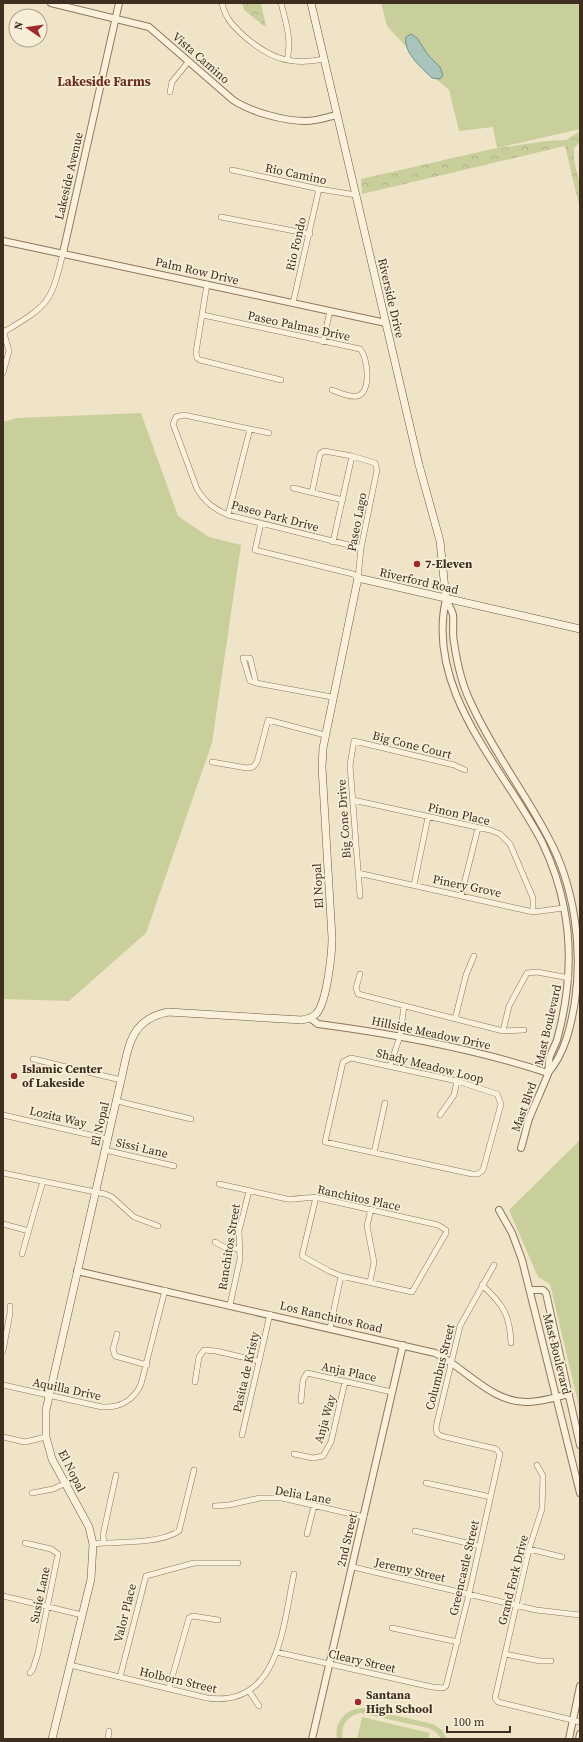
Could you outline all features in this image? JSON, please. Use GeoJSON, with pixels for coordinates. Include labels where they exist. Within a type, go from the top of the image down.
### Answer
{"type":"FeatureCollection","features":[{"type":"Feature","properties":{"kind":"main road","name":"Riverside Drive"},"geometry":{"type":"LineString","coordinates":[[311,3],[419,466],[440,541],[446,598]]}},
{"type":"Feature","properties":{"kind":"main road","name":"Riverford Road"},"geometry":{"type":"LineString","coordinates":[[358,578],[580,629]]}},
{"type":"Feature","properties":{"kind":"main road","name":"El Nopal"},"geometry":{"type":"LineString","coordinates":[[52,1739],[91,1579],[93,1544],[89,1527],[52,1459],[46,1437],[46,1415],[49,1395],[121,1080],[134,1031],[148,1018],[160,1013],[171,1012],[302,1020],[310,1018],[316,1014],[319,1009],[328,981],[332,957],[322,767],[325,735],[332,697],[358,578]]}},
{"type":"Feature","properties":{"kind":"street","name":"Vista Camino"},"geometry":{"type":"LineString","coordinates":[[52,3],[149,27],[233,100],[246,108],[300,121],[337,115]]}},
{"type":"Feature","properties":{"kind":"street","name":"Lakeside Avenue"},"geometry":{"type":"LineString","coordinates":[[4,331],[32,315],[49,298],[54,287],[119,3]]}},
{"type":"Feature","properties":{"kind":"street"},"geometry":{"type":"LineString","coordinates":[[222,3],[226,17],[238,31],[264,52],[287,60],[304,62],[324,59]]}},
{"type":"Feature","properties":{"kind":"street"},"geometry":{"type":"LineString","coordinates":[[281,3],[290,38],[290,49],[287,60]]}},
{"type":"Feature","properties":{"kind":"street"},"geometry":{"type":"LineString","coordinates":[[170,92],[172,82],[189,61]]}},
{"type":"Feature","properties":{"kind":"street","name":"Rio Camino"},"geometry":{"type":"LineString","coordinates":[[232,170],[319,189],[356,195]]}},
{"type":"Feature","properties":{"kind":"street","name":"Rio Fondo"},"geometry":{"type":"LineString","coordinates":[[293,303],[310,234],[319,189]]}},
{"type":"Feature","properties":{"kind":"street"},"geometry":{"type":"LineString","coordinates":[[221,217],[310,234]]}},
{"type":"Feature","properties":{"kind":"street","name":"Palm Row Drive"},"geometry":{"type":"LineString","coordinates":[[3,241],[62,252],[386,323]]}},
{"type":"Feature","properties":{"kind":"street"},"geometry":{"type":"LineString","coordinates":[[207,284],[196,354],[199,359],[281,380]]}},
{"type":"Feature","properties":{"kind":"street"},"geometry":{"type":"LineString","coordinates":[[323,342],[330,311]]}},
{"type":"Feature","properties":{"kind":"street","name":"Paseo Palmas Drive"},"geometry":{"type":"LineString","coordinates":[[202,315],[323,342],[358,348],[364,354],[367,385],[364,392],[358,396],[353,396],[332,390]]}},
{"type":"Feature","properties":{"kind":"street"},"geometry":{"type":"LineString","coordinates":[[3,373],[10,351],[4,331]]}},
{"type":"Feature","properties":{"kind":"street","name":"Paseo Park Drive"},"geometry":{"type":"LineString","coordinates":[[269,434],[184,415],[176,417],[173,424],[197,489],[203,499],[214,509],[228,515],[361,548]]}},
{"type":"Feature","properties":{"kind":"street"},"geometry":{"type":"LineString","coordinates":[[228,515],[250,429]]}},
{"type":"Feature","properties":{"kind":"street"},"geometry":{"type":"LineString","coordinates":[[312,492],[320,454],[328,450],[352,456]]}},
{"type":"Feature","properties":{"kind":"street","name":"Paseo Lago"},"geometry":{"type":"LineString","coordinates":[[333,542],[352,456],[373,461],[377,470],[361,548],[358,578]]}},
{"type":"Feature","properties":{"kind":"street"},"geometry":{"type":"LineString","coordinates":[[293,488],[343,500]]}},
{"type":"Feature","properties":{"kind":"street","name":"Riverford Road"},"geometry":{"type":"LineString","coordinates":[[261,522],[255,550],[353,574],[358,578]]}},
{"type":"Feature","properties":{"kind":"street","name":"Mast Boulevard"},"geometry":{"type":"LineString","coordinates":[[446,598],[453,614],[454,641],[463,681],[470,702],[489,740],[548,837],[562,866],[573,906],[578,946],[578,983],[574,1012],[565,1045],[558,1061],[548,1073]]}},
{"type":"Feature","properties":{"kind":"street","name":"Mast Boulevard"},"geometry":{"type":"LineString","coordinates":[[446,598],[442,615],[443,643],[447,663],[460,707],[541,842],[553,869],[564,908],[569,945],[570,978],[565,1011],[550,1057],[548,1073]]}},
{"type":"Feature","properties":{"kind":"street"},"geometry":{"type":"LineString","coordinates":[[256,683],[250,658],[242,658],[249,680],[256,683],[332,697]]}},
{"type":"Feature","properties":{"kind":"street"},"geometry":{"type":"LineString","coordinates":[[212,762],[247,768],[253,767],[257,762],[268,720],[325,735]]}},
{"type":"Feature","properties":{"kind":"street"},"geometry":{"type":"LineString","coordinates":[[482,744],[489,740]]}},
{"type":"Feature","properties":{"kind":"street","name":"Big Cone Court"},"geometry":{"type":"LineString","coordinates":[[354,741],[454,765],[465,770]]}},
{"type":"Feature","properties":{"kind":"street","name":"Big Cone Drive"},"geometry":{"type":"LineString","coordinates":[[354,741],[350,765],[360,896]]}},
{"type":"Feature","properties":{"kind":"street","name":"Pinon Place"},"geometry":{"type":"LineString","coordinates":[[353,800],[495,832],[510,844],[533,898],[534,912]]}},
{"type":"Feature","properties":{"kind":"street"},"geometry":{"type":"LineString","coordinates":[[414,886],[428,817]]}},
{"type":"Feature","properties":{"kind":"street"},"geometry":{"type":"LineString","coordinates":[[461,896],[478,828]]}},
{"type":"Feature","properties":{"kind":"street","name":"Pinery Grove"},"geometry":{"type":"LineString","coordinates":[[358,873],[534,912],[580,905]]}},
{"type":"Feature","properties":{"kind":"street"},"geometry":{"type":"LineString","coordinates":[[455,1019],[466,975],[474,956]]}},
{"type":"Feature","properties":{"kind":"street"},"geometry":{"type":"LineString","coordinates":[[503,1031],[509,1006],[522,979],[527,973],[537,972],[570,978]]}},
{"type":"Feature","properties":{"kind":"street"},"geometry":{"type":"LineString","coordinates":[[360,974],[356,988],[358,994],[503,1031],[524,1030]]}},
{"type":"Feature","properties":{"kind":"street"},"geometry":{"type":"LineString","coordinates":[[390,1066],[400,1036],[404,1006]]}},
{"type":"Feature","properties":{"kind":"street","name":"Hillside Meadow Drive"},"geometry":{"type":"LineString","coordinates":[[310,1018],[318,1024],[400,1036],[523,1064],[548,1073]]}},
{"type":"Feature","properties":{"kind":"street","name":"Shady Meadow Loop"},"geometry":{"type":"LineString","coordinates":[[351,1058],[390,1066],[457,1081],[497,1094],[501,1104],[483,1170],[478,1174],[472,1174],[325,1142],[342,1062],[351,1058]]}},
{"type":"Feature","properties":{"kind":"street"},"geometry":{"type":"LineString","coordinates":[[33,1060],[121,1080]]}},
{"type":"Feature","properties":{"kind":"street","name":"Mast Blvd"},"geometry":{"type":"LineString","coordinates":[[521,1148],[529,1120],[548,1073]]}},
{"type":"Feature","properties":{"kind":"street"},"geometry":{"type":"LineString","coordinates":[[440,1115],[454,1095],[457,1081]]}},
{"type":"Feature","properties":{"kind":"street"},"geometry":{"type":"LineString","coordinates":[[116,1101],[191,1119]]}},
{"type":"Feature","properties":{"kind":"street"},"geometry":{"type":"LineString","coordinates":[[374,1153],[385,1103]]}},
{"type":"Feature","properties":{"kind":"street","name":"Lozita Way"},"geometry":{"type":"LineString","coordinates":[[3,1114],[108,1139]]}},
{"type":"Feature","properties":{"kind":"street","name":"Sissi Lane"},"geometry":{"type":"LineString","coordinates":[[105,1150],[174,1166]]}},
{"type":"Feature","properties":{"kind":"street"},"geometry":{"type":"LineString","coordinates":[[3,1173],[96,1192],[112,1197],[134,1217],[158,1226]]}},
{"type":"Feature","properties":{"kind":"street"},"geometry":{"type":"LineString","coordinates":[[22,1254],[43,1181]]}},
{"type":"Feature","properties":{"kind":"street","name":"Ranchitos Place"},"geometry":{"type":"LineString","coordinates":[[219,1184],[287,1199],[316,1197],[438,1225],[446,1230],[446,1233],[412,1292],[370,1282]]}},
{"type":"Feature","properties":{"kind":"street","name":"Ranchitos Street"},"geometry":{"type":"LineString","coordinates":[[230,1305],[240,1259],[238,1249],[239,1231],[249,1191]]}},
{"type":"Feature","properties":{"kind":"street"},"geometry":{"type":"LineString","coordinates":[[316,1197],[302,1256],[329,1271],[342,1276],[370,1282],[374,1262],[368,1230],[371,1210]]}},
{"type":"Feature","properties":{"kind":"street","name":"Mast Boulevard"},"geometry":{"type":"LineString","coordinates":[[499,1210],[512,1233],[522,1260],[556,1397],[579,1481],[580,1493]]}},
{"type":"Feature","properties":{"kind":"street"},"geometry":{"type":"LineString","coordinates":[[3,1224],[29,1231]]}},
{"type":"Feature","properties":{"kind":"street"},"geometry":{"type":"LineString","coordinates":[[215,1242],[224,1247],[238,1249]]}},
{"type":"Feature","properties":{"kind":"street","name":"Columbus Street"},"geometry":{"type":"LineString","coordinates":[[494,1265],[460,1326],[436,1427],[437,1433],[499,1451]]}},
{"type":"Feature","properties":{"kind":"street","name":"Los Ranchitos Road"},"geometry":{"type":"LineString","coordinates":[[77,1271],[435,1352],[452,1362],[493,1393],[504,1398],[529,1402],[568,1394]]}},
{"type":"Feature","properties":{"kind":"street"},"geometry":{"type":"LineString","coordinates":[[330,1328],[342,1276]]}},
{"type":"Feature","properties":{"kind":"street"},"geometry":{"type":"LineString","coordinates":[[482,1285],[497,1299],[504,1310],[510,1325],[511,1343]]}},
{"type":"Feature","properties":{"kind":"street","name":"Aquilla Drive"},"geometry":{"type":"LineString","coordinates":[[3,1385],[102,1406],[120,1405],[137,1392],[147,1365],[165,1290]]}},
{"type":"Feature","properties":{"kind":"street","name":"Mast Boulevard"},"geometry":{"type":"LineString","coordinates":[[530,1290],[543,1290],[546,1293],[580,1445]]}},
{"type":"Feature","properties":{"kind":"street"},"geometry":{"type":"LineString","coordinates":[[3,1351],[10,1306]]}},
{"type":"Feature","properties":{"kind":"street","name":"Pasita de Kristy"},"geometry":{"type":"LineString","coordinates":[[242,1435],[270,1314]]}},
{"type":"Feature","properties":{"kind":"street"},"geometry":{"type":"LineString","coordinates":[[117,1334],[113,1349],[115,1356],[147,1365]]}},
{"type":"Feature","properties":{"kind":"street","name":"2nd Street"},"geometry":{"type":"LineString","coordinates":[[312,1739],[353,1567],[403,1345]]}},
{"type":"Feature","properties":{"kind":"street"},"geometry":{"type":"LineString","coordinates":[[195,1382],[199,1357],[204,1350],[216,1351],[259,1361]]}},
{"type":"Feature","properties":{"kind":"street","name":"Anja Place"},"geometry":{"type":"LineString","coordinates":[[301,1401],[303,1380],[307,1373],[392,1392]]}},
{"type":"Feature","properties":{"kind":"street","name":"Anja Way"},"geometry":{"type":"LineString","coordinates":[[294,1454],[313,1458],[323,1456],[331,1442],[345,1382]]}},
{"type":"Feature","properties":{"kind":"street"},"geometry":{"type":"LineString","coordinates":[[3,1437],[25,1442],[46,1437]]}},
{"type":"Feature","properties":{"kind":"street","name":"Greencastle Street"},"geometry":{"type":"LineString","coordinates":[[443,1688],[449,1681],[500,1458],[499,1451]]}},
{"type":"Feature","properties":{"kind":"street","name":"Grand Fork Drive"},"geometry":{"type":"LineString","coordinates":[[537,1465],[543,1476],[542,1509],[529,1549],[495,1693],[496,1700],[507,1705],[577,1721]]}},
{"type":"Feature","properties":{"kind":"street"},"geometry":{"type":"LineString","coordinates":[[93,1544],[158,1538],[172,1535],[179,1530],[194,1470]]}},
{"type":"Feature","properties":{"kind":"street"},"geometry":{"type":"LineString","coordinates":[[104,1543],[103,1535],[116,1475]]}},
{"type":"Feature","properties":{"kind":"street"},"geometry":{"type":"LineString","coordinates":[[32,1493],[53,1489],[66,1483]]}},
{"type":"Feature","properties":{"kind":"street"},"geometry":{"type":"LineString","coordinates":[[426,1483],[491,1497]]}},
{"type":"Feature","properties":{"kind":"street","name":"Delia Lane"},"geometry":{"type":"LineString","coordinates":[[215,1506],[229,1505],[260,1498],[274,1498],[364,1517]]}},
{"type":"Feature","properties":{"kind":"street"},"geometry":{"type":"LineString","coordinates":[[307,1534],[314,1506]]}},
{"type":"Feature","properties":{"kind":"street"},"geometry":{"type":"LineString","coordinates":[[415,1531],[480,1546]]}},
{"type":"Feature","properties":{"kind":"street","name":"Susie Lane"},"geometry":{"type":"LineString","coordinates":[[25,1543],[52,1549],[58,1554],[48,1608],[33,1669],[30,1672]]}},
{"type":"Feature","properties":{"kind":"street"},"geometry":{"type":"LineString","coordinates":[[529,1549],[562,1557]]}},
{"type":"Feature","properties":{"kind":"street","name":"Valor Place"},"geometry":{"type":"LineString","coordinates":[[120,1677],[146,1576],[194,1563],[238,1563]]}},
{"type":"Feature","properties":{"kind":"street","name":"Jeremy Street"},"geometry":{"type":"LineString","coordinates":[[353,1567],[516,1606],[580,1615]]}},
{"type":"Feature","properties":{"kind":"street","name":"Holborn Street"},"geometry":{"type":"LineString","coordinates":[[70,1665],[208,1698],[220,1699],[238,1696],[249,1691],[266,1675],[276,1652],[294,1574]]}},
{"type":"Feature","properties":{"kind":"street"},"geometry":{"type":"LineString","coordinates":[[3,1596],[82,1615]]}},
{"type":"Feature","properties":{"kind":"street"},"geometry":{"type":"LineString","coordinates":[[169,1688],[189,1618],[193,1616],[218,1620]]}},
{"type":"Feature","properties":{"kind":"street"},"geometry":{"type":"LineString","coordinates":[[392,1628],[458,1642]]}},
{"type":"Feature","properties":{"kind":"street","name":"Cleary Street"},"geometry":{"type":"LineString","coordinates":[[276,1652],[443,1688]]}},
{"type":"Feature","properties":{"kind":"street"},"geometry":{"type":"LineString","coordinates":[[505,1654],[551,1661]]}},
{"type":"Feature","properties":{"kind":"street"},"geometry":{"type":"LineString","coordinates":[[569,1739],[577,1721],[580,1686]]}},
{"type":"Feature","properties":{"kind":"street"},"geometry":{"type":"LineString","coordinates":[[249,1691],[259,1706]]}},
{"type":"Feature","properties":{"kind":"street"},"geometry":{"type":"LineString","coordinates":[[108,1739],[109,1731]]}},
{"type":"Feature","properties":{"kind":"street"},"geometry":{"type":"LineString","coordinates":[[579,1739],[580,1734]]}},
{"type":"Feature","properties":{"kind":"green space"},"geometry":{"type":"Polygon","coordinates":[[[242,3],[261,3],[266,26],[244,10],[242,3]]]}},
{"type":"Feature","properties":{"kind":"green space"},"geometry":{"type":"Polygon","coordinates":[[[381,3],[580,3],[580,129],[497,148],[493,127],[459,131],[449,90],[435,78],[387,26],[381,3]]]}},
{"type":"Feature","properties":{"kind":"green space"},"geometry":{"type":"Polygon","coordinates":[[[580,131],[580,142],[574,148],[574,160],[580,185],[580,209],[565,146],[362,194],[361,179],[492,149],[546,141],[566,140],[580,131]]]}},
{"type":"Feature","properties":{"kind":"green space"},"geometry":{"type":"Polygon","coordinates":[[[141,413],[178,516],[209,537],[241,545],[212,743],[146,933],[69,1001],[3,999],[3,422],[17,418],[141,413]]]}},
{"type":"Feature","properties":{"kind":"green space"},"geometry":{"type":"Polygon","coordinates":[[[580,1140],[580,1411],[550,1284],[538,1277],[509,1210],[580,1140]]]}},
{"type":"Feature","properties":{"kind":"green space"},"geometry":{"type":"Polygon","coordinates":[[[363,1708],[433,1724],[442,1730],[447,1739],[441,1739],[436,1732],[428,1728],[360,1713],[351,1716],[348,1719],[342,1734],[343,1739],[337,1739],[337,1727],[342,1717],[351,1710],[363,1708]]]}},
{"type":"Feature","properties":{"kind":"green space"},"geometry":{"type":"Polygon","coordinates":[[[362,1717],[430,1733],[428,1739],[357,1739],[362,1717]]]}},
{"type":"Feature","properties":{"kind":"water"},"geometry":{"type":"Polygon","coordinates":[[[411,34],[417,38],[428,55],[440,67],[443,75],[440,79],[432,78],[414,60],[406,43],[406,37],[411,34]]]}},
{"type":"Feature","properties":{"kind":"place","name":"7-Eleven"},"geometry":{"type":"Point","coordinates":[417,564]}},
{"type":"Feature","properties":{"kind":"place","name":"Islamic Center of Lakeside"},"geometry":{"type":"Point","coordinates":[14,1076]}},
{"type":"Feature","properties":{"kind":"place","name":"Santana High School"},"geometry":{"type":"Point","coordinates":[358,1702]}},
{"type":"Feature","properties":{"kind":"district","name":"Lakeside Farms"},"geometry":{"type":"Point","coordinates":[104,81]}}]}
